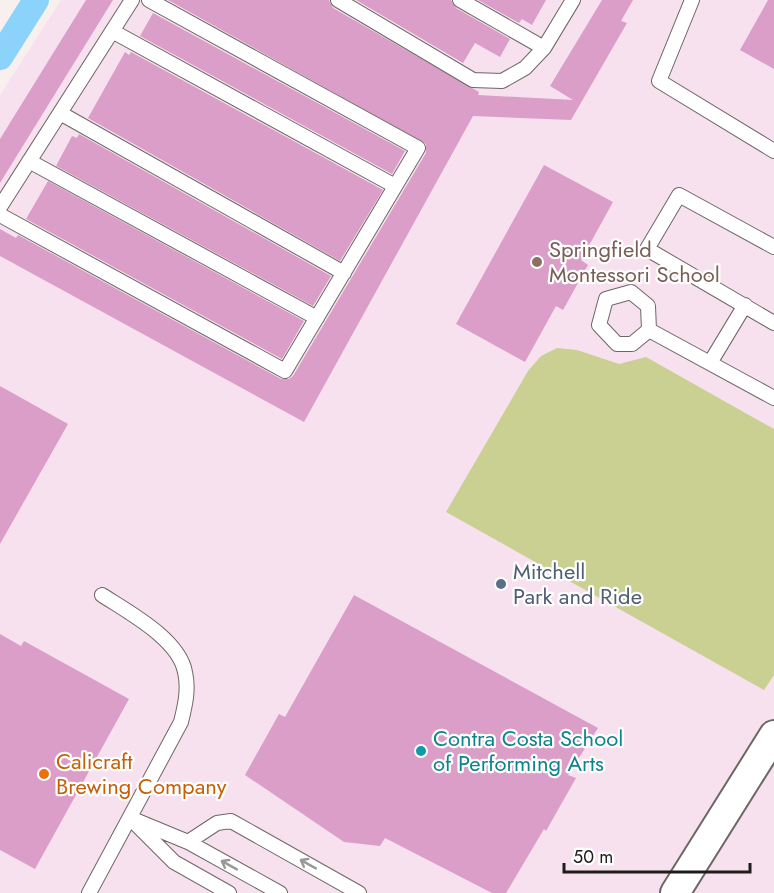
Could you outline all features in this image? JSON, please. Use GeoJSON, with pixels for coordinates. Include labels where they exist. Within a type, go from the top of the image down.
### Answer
{"type":"FeatureCollection","features":[{"type":"Feature","properties":{"kind":"street"},"geometry":{"type":"LineString","coordinates":[[675,893],[774,735]]}},
{"type":"Feature","properties":{"kind":"lane"},"geometry":{"type":"LineString","coordinates":[[0,207],[132,0]]}},
{"type":"Feature","properties":{"kind":"lane"},"geometry":{"type":"LineString","coordinates":[[0,215],[285,371],[418,148],[149,0]]}},
{"type":"Feature","properties":{"kind":"lane"},"geometry":{"type":"LineString","coordinates":[[338,0],[474,80],[502,81],[525,68],[544,48],[573,0]]}},
{"type":"Feature","properties":{"kind":"lane"},"geometry":{"type":"LineString","coordinates":[[460,0],[544,48]]}},
{"type":"Feature","properties":{"kind":"lane"},"geometry":{"type":"LineString","coordinates":[[692,0],[659,81],[774,151]]}},
{"type":"Feature","properties":{"kind":"lane"},"geometry":{"type":"LineString","coordinates":[[112,31],[395,186]]}},
{"type":"Feature","properties":{"kind":"lane"},"geometry":{"type":"LineString","coordinates":[[60,113],[344,273]]}},
{"type":"Feature","properties":{"kind":"lane"},"geometry":{"type":"LineString","coordinates":[[29,161],[317,318]]}},
{"type":"Feature","properties":{"kind":"lane"},"geometry":{"type":"LineString","coordinates":[[774,247],[679,195],[647,249],[774,323]]}},
{"type":"Feature","properties":{"kind":"lane"},"geometry":{"type":"LineString","coordinates":[[710,363],[744,305]]}},
{"type":"Feature","properties":{"kind":"lane"},"geometry":{"type":"LineString","coordinates":[[649,330],[774,398]]}},
{"type":"Feature","properties":{"kind":"lane"},"geometry":{"type":"LineString","coordinates":[[89,893],[181,722],[187,694],[185,670],[170,645],[151,626],[102,595]]}},
{"type":"Feature","properties":{"kind":"lane"},"geometry":{"type":"LineString","coordinates":[[130,818],[188,842],[280,893]]}},
{"type":"Feature","properties":{"kind":"lane"},"geometry":{"type":"LineString","coordinates":[[130,818],[174,862],[230,893]]}},
{"type":"Feature","properties":{"kind":"lane"},"geometry":{"type":"LineString","coordinates":[[188,842],[217,823],[231,821],[359,893]]}},
{"type":"Feature","properties":{"kind":"shaded area"},"geometry":{"type":"Polygon","coordinates":[[[61,0],[774,0],[774,893],[0,893],[0,95],[61,0]]]}},
{"type":"Feature","properties":{"kind":"green space"},"geometry":{"type":"Polygon","coordinates":[[[557,348],[577,350],[619,364],[646,357],[774,429],[774,675],[764,690],[446,512],[528,371],[541,356],[557,348]]]}},
{"type":"Feature","properties":{"kind":"building"},"geometry":{"type":"Polygon","coordinates":[[[86,0],[113,0],[0,183],[0,139],[86,0]]]}},
{"type":"Feature","properties":{"kind":"building"},"geometry":{"type":"Polygon","coordinates":[[[168,0],[329,0],[333,8],[479,92],[478,95],[573,100],[550,86],[602,0],[633,0],[621,21],[627,23],[571,120],[473,116],[304,422],[0,256],[0,229],[16,238],[18,235],[281,379],[289,379],[293,376],[426,153],[426,144],[168,0]]]}},
{"type":"Feature","properties":{"kind":"building"},"geometry":{"type":"Polygon","coordinates":[[[356,0],[451,0],[456,8],[510,39],[500,57],[475,43],[463,63],[356,0]]]}},
{"type":"Feature","properties":{"kind":"building"},"geometry":{"type":"Polygon","coordinates":[[[478,0],[546,0],[532,25],[522,19],[519,23],[478,0]]]}},
{"type":"Feature","properties":{"kind":"building"},"geometry":{"type":"Polygon","coordinates":[[[768,0],[774,0],[774,69],[740,50],[768,0]]]}},
{"type":"Feature","properties":{"kind":"building"},"geometry":{"type":"Polygon","coordinates":[[[153,13],[405,151],[392,174],[140,36],[153,13]]]}},
{"type":"Feature","properties":{"kind":"building"},"geometry":{"type":"Polygon","coordinates":[[[125,52],[129,55],[131,52],[383,190],[340,261],[88,118],[125,52]]]}},
{"type":"Feature","properties":{"kind":"building"},"geometry":{"type":"Polygon","coordinates":[[[79,134],[331,276],[313,306],[56,166],[72,136],[77,138],[79,134]]]}},
{"type":"Feature","properties":{"kind":"building","name":"Springfield Montessori School"},"geometry":{"type":"Polygon","coordinates":[[[544,165],[613,202],[581,260],[588,265],[563,310],[556,306],[525,362],[456,324],[544,165]]]}},
{"type":"Feature","properties":{"kind":"building"},"geometry":{"type":"Polygon","coordinates":[[[48,181],[304,321],[282,359],[26,219],[48,181]]]}},
{"type":"Feature","properties":{"kind":"building"},"geometry":{"type":"Polygon","coordinates":[[[0,386],[68,424],[0,544],[0,386]]]}},
{"type":"Feature","properties":{"kind":"building","name":"Contra Costa School of Performing Arts"},"geometry":{"type":"Polygon","coordinates":[[[354,595],[598,728],[568,775],[576,778],[546,831],[544,829],[506,893],[492,893],[385,838],[380,846],[344,842],[245,775],[279,714],[285,717],[354,595]]]}},
{"type":"Feature","properties":{"kind":"building","name":"Calicraft Brewing Company"},"geometry":{"type":"Polygon","coordinates":[[[0,634],[21,646],[24,641],[129,699],[35,869],[0,850],[0,634]]]}},
{"type":"Feature","properties":{"kind":"waterway"},"geometry":{"type":"LineString","coordinates":[[0,57],[36,0]]}},
{"type":"Feature","properties":{"kind":"place","name":"Springfield Montessori School"},"geometry":{"type":"Point","coordinates":[537,262]}},
{"type":"Feature","properties":{"kind":"place","name":"Mitchell Park and Ride"},"geometry":{"type":"Point","coordinates":[501,584]}},
{"type":"Feature","properties":{"kind":"place","name":"Contra Costa School of Performing Arts"},"geometry":{"type":"Point","coordinates":[421,751]}},
{"type":"Feature","properties":{"kind":"place","name":"Calicraft Brewing Company"},"geometry":{"type":"Point","coordinates":[44,774]}}]}
